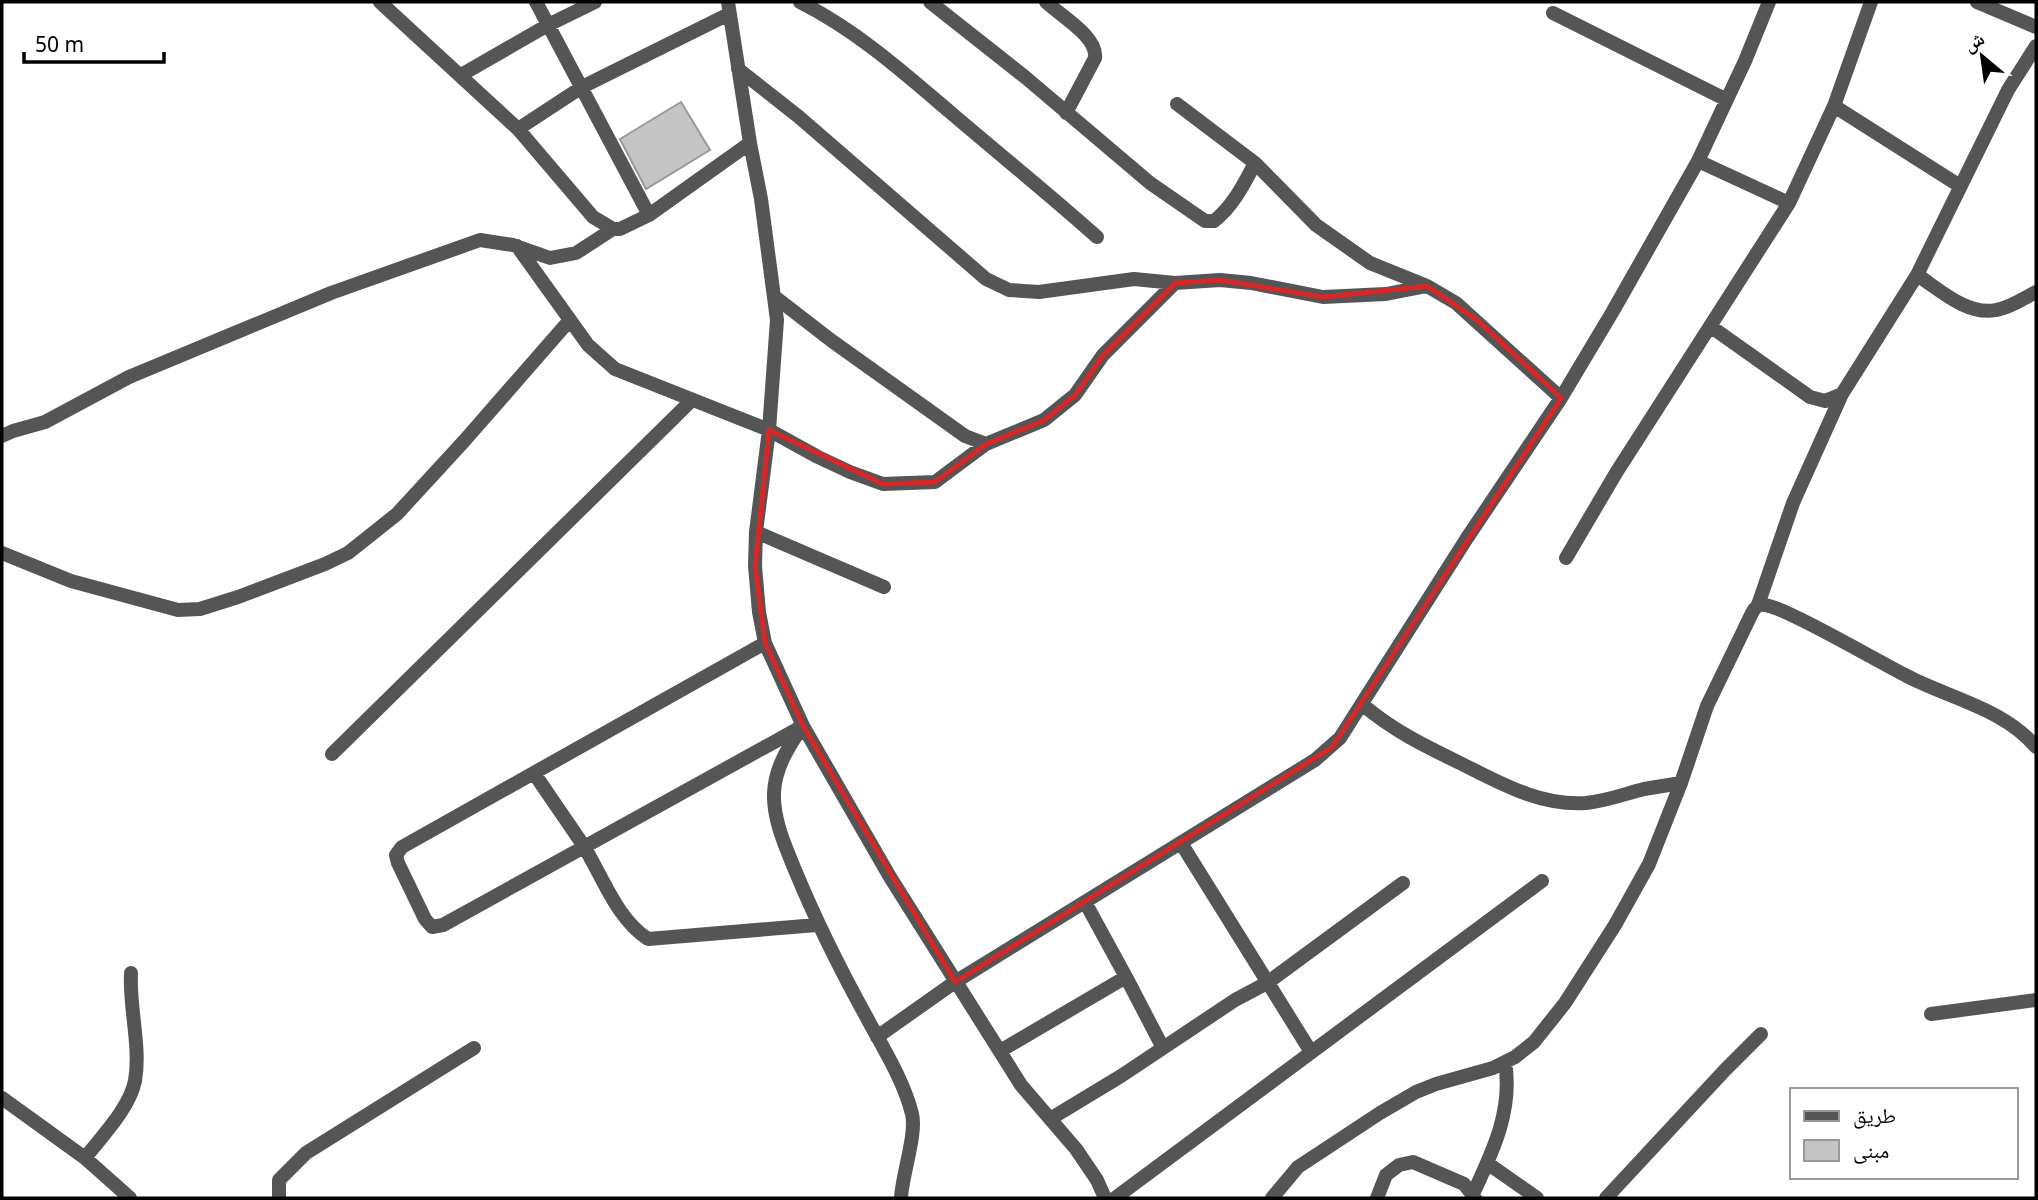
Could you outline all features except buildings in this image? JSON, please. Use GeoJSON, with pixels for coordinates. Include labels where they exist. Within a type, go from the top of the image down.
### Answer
{"type":"FeatureCollection","features":[{"type":"Feature","properties":{"kind":"street"},"geometry":{"type":"LineString","coordinates":[[380,2],[518,129],[593,217],[613,229]]}},
{"type":"Feature","properties":{"kind":"street"},"geometry":{"type":"LineString","coordinates":[[536,2],[649,215]]}},
{"type":"Feature","properties":{"kind":"street"},"geometry":{"type":"LineString","coordinates":[[461,75],[548,25],[595,2]]}},
{"type":"Feature","properties":{"kind":"street"},"geometry":{"type":"LineString","coordinates":[[800,2],[821,12],[881,54],[1097,237]]}},
{"type":"Feature","properties":{"kind":"street"},"geometry":{"type":"LineString","coordinates":[[930,2],[1026,77],[1150,183],[1197,217],[1208,222],[1214,221],[1223,213],[1243,188],[1255,163]]}},
{"type":"Feature","properties":{"kind":"street"},"geometry":{"type":"LineString","coordinates":[[1046,2],[1091,40],[1096,49],[1096,58],[1066,113]]}},
{"type":"Feature","properties":{"kind":"street"},"geometry":{"type":"LineString","coordinates":[[1566,558],[1616,473],[1789,203],[1834,106],[1871,2]]}},
{"type":"Feature","properties":{"kind":"street"},"geometry":{"type":"LineString","coordinates":[[1978,2],[2036,27]]}},
{"type":"Feature","properties":{"kind":"street"},"geometry":{"type":"LineString","coordinates":[[877,1037],[955,982],[1332,747],[1561,398],[1614,311],[1698,161],[1745,61],[1764,3]]}},
{"type":"Feature","properties":{"kind":"street"},"geometry":{"type":"LineString","coordinates":[[518,129],[582,87],[728,8],[761,199],[777,320],[769,430],[756,531],[755,566],[765,643],[803,726],[890,877],[1021,1085],[1076,1149],[1097,1180],[1105,1198]]}},
{"type":"Feature","properties":{"kind":"street"},"geometry":{"type":"LineString","coordinates":[[1553,13],[1725,99]]}},
{"type":"Feature","properties":{"kind":"street"},"geometry":{"type":"LineString","coordinates":[[1272,1198],[1298,1167],[1380,1112],[1436,1084],[1505,1062],[1535,1042],[1548,1027],[1615,925],[1649,864],[1681,783],[1707,706],[1758,605],[1793,503],[1842,394],[1917,275],[2008,90],[2036,46]]}},
{"type":"Feature","properties":{"kind":"street"},"geometry":{"type":"LineString","coordinates":[[738,69],[905,207],[986,279],[1009,290],[1039,292],[1134,279],[1175,283],[1220,280],[1323,297],[1345,297],[1386,294],[1427,286]]}},
{"type":"Feature","properties":{"kind":"street"},"geometry":{"type":"LineString","coordinates":[[1177,104],[1255,163],[1316,225],[1370,263],[1427,286],[1477,320],[1561,398]]}},
{"type":"Feature","properties":{"kind":"street"},"geometry":{"type":"LineString","coordinates":[[1834,106],[1960,186]]}},
{"type":"Feature","properties":{"kind":"street"},"geometry":{"type":"LineString","coordinates":[[2,436],[45,422],[129,377],[331,293],[480,240],[516,246],[550,258],[576,253],[613,229],[630,226],[649,215],[750,143]]}},
{"type":"Feature","properties":{"kind":"street"},"geometry":{"type":"LineString","coordinates":[[1698,161],[1789,203]]}},
{"type":"Feature","properties":{"kind":"street"},"geometry":{"type":"LineString","coordinates":[[516,246],[588,345],[615,369],[769,430],[818,457],[883,484],[935,482],[986,444],[1044,420],[1075,395],[1103,355],[1175,283]]}},
{"type":"Feature","properties":{"kind":"street"},"geometry":{"type":"LineString","coordinates":[[1917,275],[1965,306],[1982,312],[1998,310],[2036,292]]}},
{"type":"Feature","properties":{"kind":"street"},"geometry":{"type":"LineString","coordinates":[[775,297],[965,436],[986,444]]}},
{"type":"Feature","properties":{"kind":"street"},"geometry":{"type":"LineString","coordinates":[[2,553],[71,582],[178,610],[200,609],[325,564],[348,553],[397,514],[466,440],[569,321]]}},
{"type":"Feature","properties":{"kind":"street"},"geometry":{"type":"LineString","coordinates":[[1710,326],[1810,397],[1825,401],[1842,394]]}},
{"type":"Feature","properties":{"kind":"street"},"geometry":{"type":"LineString","coordinates":[[332,754],[692,400]]}},
{"type":"Feature","properties":{"kind":"street"},"geometry":{"type":"LineString","coordinates":[[756,531],[884,587]]}},
{"type":"Feature","properties":{"kind":"street"},"geometry":{"type":"LineString","coordinates":[[1758,605],[1776,608],[1933,689],[1987,710],[2008,722],[2036,747]]}},
{"type":"Feature","properties":{"kind":"street"},"geometry":{"type":"LineString","coordinates":[[765,643],[402,847],[396,855],[425,919],[432,927],[443,926],[803,726]]}},
{"type":"Feature","properties":{"kind":"street"},"geometry":{"type":"LineString","coordinates":[[1362,704],[1390,727],[1417,742],[1516,791],[1545,800],[1583,803],[1616,799],[1642,790],[1681,783]]}},
{"type":"Feature","properties":{"kind":"street"},"geometry":{"type":"LineString","coordinates":[[803,726],[784,756],[776,780],[774,794],[784,844],[817,925],[906,1097],[914,1122],[901,1198]]}},
{"type":"Feature","properties":{"kind":"street"},"geometry":{"type":"LineString","coordinates":[[534,772],[584,847],[634,930],[648,939],[817,925]]}},
{"type":"Feature","properties":{"kind":"street"},"geometry":{"type":"LineString","coordinates":[[1181,843],[1311,1052]]}},
{"type":"Feature","properties":{"kind":"street"},"geometry":{"type":"LineString","coordinates":[[1115,1198],[1542,881]]}},
{"type":"Feature","properties":{"kind":"street"},"geometry":{"type":"LineString","coordinates":[[1050,1119],[1234,1000],[1268,983],[1403,883]]}},
{"type":"Feature","properties":{"kind":"street"},"geometry":{"type":"LineString","coordinates":[[1085,902],[1163,1048]]}},
{"type":"Feature","properties":{"kind":"street"},"geometry":{"type":"LineString","coordinates":[[85,1158],[125,1105],[134,1083],[136,1062],[131,973]]}},
{"type":"Feature","properties":{"kind":"street"},"geometry":{"type":"LineString","coordinates":[[1000,1051],[1126,977]]}},
{"type":"Feature","properties":{"kind":"street"},"geometry":{"type":"LineString","coordinates":[[1931,1014],[2036,1000]]}},
{"type":"Feature","properties":{"kind":"street"},"geometry":{"type":"LineString","coordinates":[[1606,1198],[1761,1034]]}},
{"type":"Feature","properties":{"kind":"street"},"geometry":{"type":"LineString","coordinates":[[279,1198],[279,1180],[306,1153],[474,1048]]}},
{"type":"Feature","properties":{"kind":"street"},"geometry":{"type":"LineString","coordinates":[[1377,1198],[1386,1175],[1399,1165],[1413,1161],[1452,1177],[1464,1184],[1474,1196],[1498,1141],[1508,1081],[1505,1062]]}},
{"type":"Feature","properties":{"kind":"street"},"geometry":{"type":"LineString","coordinates":[[2,1098],[85,1158],[130,1198]]}},
{"type":"Feature","properties":{"kind":"street"},"geometry":{"type":"LineString","coordinates":[[1488,1163],[1537,1198]]}},
{"type":"Feature","properties":{"kind":"highlighted area"},"geometry":{"type":"Polygon","coordinates":[[[1220,280],[1323,297],[1427,286],[1477,320],[1561,398],[1332,747],[955,982],[803,726],[765,643],[755,566],[769,430],[883,484],[935,482],[986,444],[1044,420],[1075,395],[1103,355],[1175,283],[1220,280]]]}}]}
